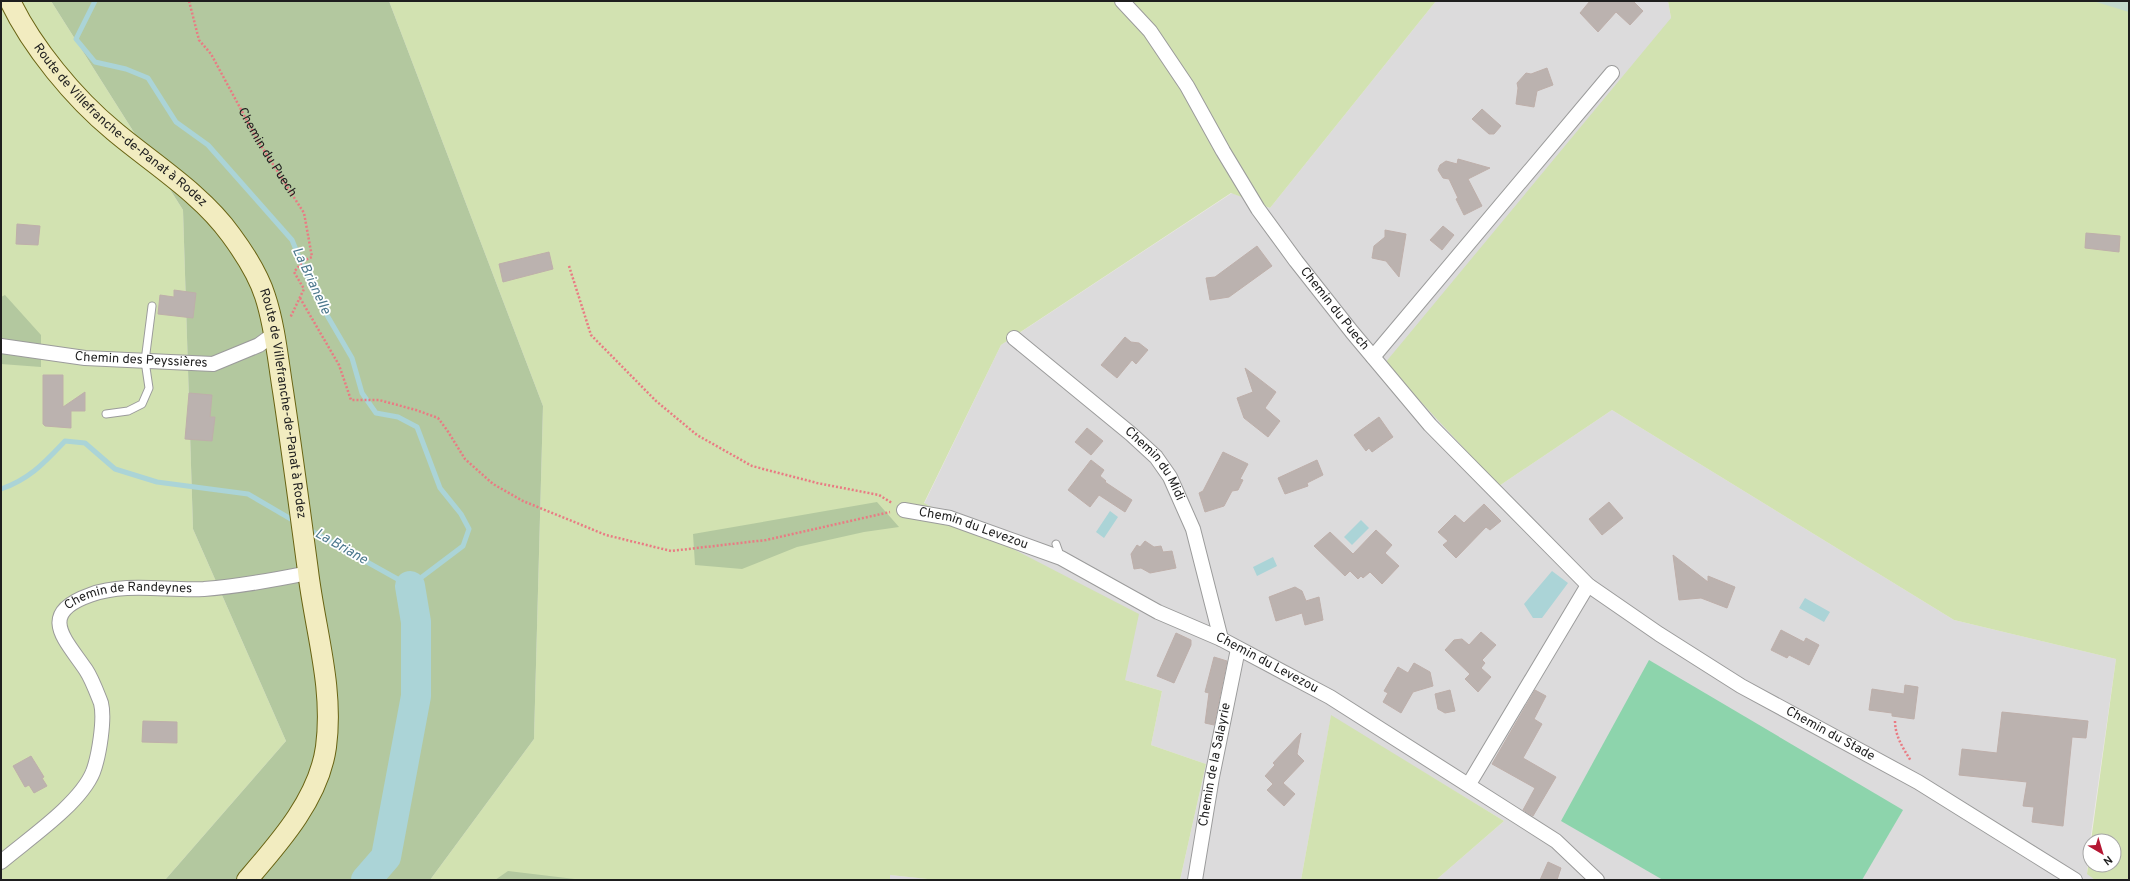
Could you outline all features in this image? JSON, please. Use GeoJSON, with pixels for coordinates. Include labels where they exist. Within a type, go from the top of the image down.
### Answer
{"type":"FeatureCollection","features":[{"type":"Feature","properties":{"kind":"main road","name":"Route de Villefranche-de-Panat à Rodez"},"geometry":{"type":"LineString","coordinates":[[10,1],[36,43],[66,84],[111,128],[205,205],[228,231],[249,261],[265,296],[274,334],[302,514],[308,573],[326,671],[329,711],[326,749],[316,783],[302,808],[279,843],[247,880]]}},
{"type":"Feature","properties":{"kind":"street","name":"Chemin du Puech"},"geometry":{"type":"LineString","coordinates":[[1122,1],[1150,31],[1187,86],[1223,151],[1258,209],[1296,261],[1430,425],[1588,585]]}},
{"type":"Feature","properties":{"kind":"street"},"geometry":{"type":"LineString","coordinates":[[1373,357],[1612,73]]}},
{"type":"Feature","properties":{"kind":"street","name":"Chemin des Peyssières"},"geometry":{"type":"LineString","coordinates":[[1,346],[85,358],[213,364],[259,344],[274,334]]}},
{"type":"Feature","properties":{"kind":"street","name":"Chemin du Midi"},"geometry":{"type":"LineString","coordinates":[[1014,338],[1131,434],[1156,457],[1170,477],[1194,529],[1221,639]]}},
{"type":"Feature","properties":{"kind":"street","name":"Chemin du Levezou"},"geometry":{"type":"LineString","coordinates":[[904,510],[950,518],[1061,558],[1158,612],[1221,639],[1330,697],[1556,840],[1597,880]]}},
{"type":"Feature","properties":{"kind":"street","name":"Chemin de Randeynes"},"geometry":{"type":"LineString","coordinates":[[1,862],[75,800],[93,772],[102,731],[101,704],[87,671],[69,648],[59,627],[61,613],[70,604],[90,594],[126,588],[203,589],[240,585],[308,573]]}},
{"type":"Feature","properties":{"kind":"street"},"geometry":{"type":"LineString","coordinates":[[1469,784],[1588,585]]}},
{"type":"Feature","properties":{"kind":"street","name":"Chemin du Stade"},"geometry":{"type":"LineString","coordinates":[[1588,585],[1659,634],[1741,686],[1913,780],[2075,880]]}},
{"type":"Feature","properties":{"kind":"street","name":"Chemin de la Salayrie"},"geometry":{"type":"LineString","coordinates":[[1194,880],[1212,777],[1238,649]]}},
{"type":"Feature","properties":{"kind":"lane"},"geometry":{"type":"LineString","coordinates":[[106,414],[128,411],[142,404],[149,388],[145,361],[152,306]]}},
{"type":"Feature","properties":{"kind":"lane"},"geometry":{"type":"LineString","coordinates":[[1056,544],[1061,558]]}},
{"type":"Feature","properties":{"kind":"path","name":"Chemin du Puech"},"geometry":{"type":"LineString","coordinates":[[189,1],[199,40],[211,54],[258,141],[304,213],[312,258],[303,261],[294,272],[304,289],[300,298],[339,365],[351,400],[379,400],[416,410],[438,418],[465,459],[493,484],[523,501],[606,535],[671,551],[766,540],[866,516],[904,510]]}},
{"type":"Feature","properties":{"kind":"path"},"geometry":{"type":"LineString","coordinates":[[569,266],[592,335],[656,401],[697,435],[752,466],[817,483],[879,495],[904,510]]}},
{"type":"Feature","properties":{"kind":"path"},"geometry":{"type":"LineString","coordinates":[[1895,721],[1895,728],[1900,743],[1914,765],[1915,773],[1913,780]]}},
{"type":"Feature","properties":{"kind":"shaded area"},"geometry":{"type":"Polygon","coordinates":[[[1436,1],[1668,1],[1671,18],[1499,486],[1612,410],[1954,620],[2116,659],[2091,833],[2082,833],[2082,873],[2087,873],[2095,880],[1436,880],[1504,821],[1331,716],[1301,880],[1180,880],[1206,764],[1151,745],[1162,691],[1125,680],[924,504],[1001,345],[1232,193],[1270,208],[1436,1]]]}},
{"type":"Feature","properties":{"kind":"shaded area"},"geometry":{"type":"Polygon","coordinates":[[[890,875],[937,880],[890,880],[890,875]]]}},
{"type":"Feature","properties":{"kind":"green space"},"geometry":{"type":"Polygon","coordinates":[[[1,1],[51,1],[183,210],[193,529],[286,741],[165,880],[1,880],[1,1]]]}},
{"type":"Feature","properties":{"kind":"green space"},"geometry":{"type":"Polygon","coordinates":[[[51,1],[389,1],[543,406],[534,739],[430,880],[165,880],[286,741],[193,529],[183,210],[51,1]]]}},
{"type":"Feature","properties":{"kind":"green space"},"geometry":{"type":"Polygon","coordinates":[[[389,1],[1436,1],[1270,208],[1231,193],[1001,345],[924,503],[1139,614],[1125,680],[1162,691],[1151,745],[1206,764],[1180,880],[937,880],[890,875],[890,880],[430,880],[534,739],[543,406],[389,1]]]}},
{"type":"Feature","properties":{"kind":"green space"},"geometry":{"type":"Polygon","coordinates":[[[1668,1],[2129,1],[2129,880],[2095,880],[2087,874],[2122,873],[2122,833],[2092,833],[2116,659],[1954,620],[1612,410],[1499,486],[1385,363],[1671,18],[1668,1]]]}},
{"type":"Feature","properties":{"kind":"green space"},"geometry":{"type":"Polygon","coordinates":[[[2093,1],[2129,1],[2129,12],[2093,1]]]}},
{"type":"Feature","properties":{"kind":"green space"},"geometry":{"type":"Polygon","coordinates":[[[5,295],[41,335],[41,367],[1,364],[1,297],[5,295]]]}},
{"type":"Feature","properties":{"kind":"green space"},"geometry":{"type":"Polygon","coordinates":[[[877,502],[899,527],[864,532],[797,547],[742,569],[695,565],[693,534],[877,502]]]}},
{"type":"Feature","properties":{"kind":"green space"},"geometry":{"type":"Polygon","coordinates":[[[1649,660],[1903,810],[1862,880],[1663,880],[1561,821],[1649,660]]]}},
{"type":"Feature","properties":{"kind":"green space"},"geometry":{"type":"Polygon","coordinates":[[[1331,715],[1504,821],[1436,880],[1301,880],[1331,715]]]}},
{"type":"Feature","properties":{"kind":"green space"},"geometry":{"type":"Polygon","coordinates":[[[508,871],[583,880],[495,880],[508,871]]]}},
{"type":"Feature","properties":{"kind":"water"},"geometry":{"type":"Polygon","coordinates":[[[1110,511],[1118,517],[1104,538],[1096,532],[1110,511]]]}},
{"type":"Feature","properties":{"kind":"water"},"geometry":{"type":"Polygon","coordinates":[[[1361,520],[1369,528],[1352,545],[1344,537],[1361,520]]]}},
{"type":"Feature","properties":{"kind":"water"},"geometry":{"type":"Polygon","coordinates":[[[1273,557],[1277,566],[1257,576],[1253,567],[1273,557]]]}},
{"type":"Feature","properties":{"kind":"water"},"geometry":{"type":"Polygon","coordinates":[[[1552,571],[1568,583],[1542,618],[1533,618],[1524,604],[1552,571]]]}},
{"type":"Feature","properties":{"kind":"water"},"geometry":{"type":"Polygon","coordinates":[[[1805,598],[1830,612],[1824,622],[1799,608],[1805,598]]]}},
{"type":"Feature","properties":{"kind":"building"},"geometry":{"type":"Polygon","coordinates":[[[1590,1],[1633,1],[1643,11],[1630,25],[1616,12],[1598,32],[1580,13],[1590,1]]]}},
{"type":"Feature","properties":{"kind":"building"},"geometry":{"type":"Polygon","coordinates":[[[1547,68],[1553,85],[1537,91],[1534,107],[1516,104],[1518,88],[1517,83],[1526,73],[1531,74],[1547,68]]]}},
{"type":"Feature","properties":{"kind":"building"},"geometry":{"type":"Polygon","coordinates":[[[1482,109],[1501,126],[1494,134],[1489,134],[1472,119],[1482,109]]]}},
{"type":"Feature","properties":{"kind":"building"},"geometry":{"type":"Polygon","coordinates":[[[1458,159],[1490,168],[1468,179],[1482,206],[1464,215],[1456,199],[1458,198],[1449,179],[1443,178],[1438,170],[1440,165],[1446,161],[1457,164],[1458,159]]]}},
{"type":"Feature","properties":{"kind":"building"},"geometry":{"type":"Polygon","coordinates":[[[17,224],[40,226],[38,245],[16,244],[17,224]]]}},
{"type":"Feature","properties":{"kind":"building"},"geometry":{"type":"Polygon","coordinates":[[[1443,226],[1454,235],[1442,250],[1430,240],[1443,226]]]}},
{"type":"Feature","properties":{"kind":"building"},"geometry":{"type":"Polygon","coordinates":[[[1385,230],[1406,234],[1399,277],[1386,261],[1372,258],[1374,246],[1385,237],[1385,230]]]}},
{"type":"Feature","properties":{"kind":"building"},"geometry":{"type":"Polygon","coordinates":[[[2086,233],[2120,236],[2119,252],[2085,248],[2086,233]]]}},
{"type":"Feature","properties":{"kind":"building"},"geometry":{"type":"Polygon","coordinates":[[[1257,246],[1272,266],[1229,297],[1210,300],[1206,278],[1215,277],[1257,246]]]}},
{"type":"Feature","properties":{"kind":"building"},"geometry":{"type":"Polygon","coordinates":[[[549,252],[553,269],[503,282],[499,264],[549,252]]]}},
{"type":"Feature","properties":{"kind":"building"},"geometry":{"type":"Polygon","coordinates":[[[174,290],[196,293],[193,318],[158,314],[160,295],[174,297],[174,290]]]}},
{"type":"Feature","properties":{"kind":"building"},"geometry":{"type":"Polygon","coordinates":[[[1125,337],[1131,342],[1139,343],[1148,350],[1136,364],[1132,360],[1117,378],[1101,365],[1125,337]]]}},
{"type":"Feature","properties":{"kind":"building"},"geometry":{"type":"Polygon","coordinates":[[[1245,368],[1276,392],[1265,408],[1280,421],[1268,437],[1244,418],[1237,398],[1253,392],[1245,368]]]}},
{"type":"Feature","properties":{"kind":"building"},"geometry":{"type":"Polygon","coordinates":[[[43,375],[63,375],[63,407],[85,392],[85,411],[71,411],[71,428],[45,426],[43,424],[43,375]]]}},
{"type":"Feature","properties":{"kind":"building"},"geometry":{"type":"Polygon","coordinates":[[[189,393],[212,395],[210,417],[215,417],[212,441],[185,439],[189,393]]]}},
{"type":"Feature","properties":{"kind":"building"},"geometry":{"type":"Polygon","coordinates":[[[1379,417],[1393,437],[1372,452],[1369,448],[1366,451],[1354,435],[1379,417]]]}},
{"type":"Feature","properties":{"kind":"building"},"geometry":{"type":"Polygon","coordinates":[[[1087,428],[1103,441],[1091,455],[1075,442],[1087,428]]]}},
{"type":"Feature","properties":{"kind":"building"},"geometry":{"type":"Polygon","coordinates":[[[1223,452],[1248,464],[1240,479],[1243,480],[1238,490],[1232,491],[1224,506],[1205,512],[1199,493],[1203,491],[1223,452]]]}},
{"type":"Feature","properties":{"kind":"building"},"geometry":{"type":"Polygon","coordinates":[[[1091,460],[1104,470],[1100,476],[1106,481],[1105,482],[1132,500],[1125,512],[1099,495],[1090,507],[1068,490],[1091,460]]]}},
{"type":"Feature","properties":{"kind":"building"},"geometry":{"type":"Polygon","coordinates":[[[1317,460],[1323,475],[1307,483],[1308,486],[1285,494],[1278,478],[1317,460]]]}},
{"type":"Feature","properties":{"kind":"building"},"geometry":{"type":"Polygon","coordinates":[[[1609,502],[1623,518],[1602,535],[1589,519],[1609,502]]]}},
{"type":"Feature","properties":{"kind":"building"},"geometry":{"type":"Polygon","coordinates":[[[1484,504],[1501,521],[1490,530],[1486,527],[1456,558],[1443,545],[1448,541],[1438,532],[1455,515],[1464,523],[1484,504]]]}},
{"type":"Feature","properties":{"kind":"building"},"geometry":{"type":"Polygon","coordinates":[[[1376,530],[1392,545],[1385,553],[1399,566],[1382,584],[1370,572],[1363,578],[1361,576],[1358,579],[1350,571],[1345,576],[1314,546],[1330,532],[1353,554],[1376,530]]]}},
{"type":"Feature","properties":{"kind":"building"},"geometry":{"type":"Polygon","coordinates":[[[1145,541],[1154,547],[1161,546],[1163,552],[1172,551],[1176,568],[1150,573],[1141,568],[1134,569],[1131,554],[1137,545],[1140,547],[1145,541]]]}},
{"type":"Feature","properties":{"kind":"building"},"geometry":{"type":"Polygon","coordinates":[[[1673,555],[1708,582],[1708,576],[1735,587],[1727,608],[1701,598],[1679,600],[1673,555]]]}},
{"type":"Feature","properties":{"kind":"building"},"geometry":{"type":"Polygon","coordinates":[[[1295,587],[1302,591],[1306,601],[1319,597],[1323,620],[1305,625],[1302,613],[1276,621],[1269,597],[1295,587]]]}},
{"type":"Feature","properties":{"kind":"building"},"geometry":{"type":"Polygon","coordinates":[[[1781,630],[1804,642],[1806,638],[1819,645],[1809,665],[1789,655],[1787,658],[1771,650],[1781,630]]]}},
{"type":"Feature","properties":{"kind":"building"},"geometry":{"type":"Polygon","coordinates":[[[1481,632],[1496,645],[1482,660],[1485,663],[1481,668],[1491,677],[1478,692],[1465,679],[1470,674],[1445,650],[1454,640],[1462,639],[1469,645],[1481,632]]]}},
{"type":"Feature","properties":{"kind":"building"},"geometry":{"type":"Polygon","coordinates":[[[1176,633],[1191,640],[1191,645],[1174,683],[1157,676],[1176,633]]]}},
{"type":"Feature","properties":{"kind":"building"},"geometry":{"type":"Polygon","coordinates":[[[1214,657],[1227,661],[1214,725],[1205,723],[1209,693],[1205,692],[1214,657]]]}},
{"type":"Feature","properties":{"kind":"building"},"geometry":{"type":"Polygon","coordinates":[[[1414,663],[1430,672],[1433,686],[1413,692],[1401,713],[1383,702],[1388,693],[1384,691],[1398,667],[1408,673],[1414,663]]]}},
{"type":"Feature","properties":{"kind":"building"},"geometry":{"type":"Polygon","coordinates":[[[1905,685],[1918,687],[1914,719],[1892,716],[1892,713],[1869,710],[1872,689],[1904,694],[1905,685]]]}},
{"type":"Feature","properties":{"kind":"building"},"geometry":{"type":"Polygon","coordinates":[[[1450,690],[1455,711],[1445,713],[1438,709],[1435,694],[1450,690]]]}},
{"type":"Feature","properties":{"kind":"building"},"geometry":{"type":"Polygon","coordinates":[[[1535,690],[1546,696],[1534,719],[1542,724],[1523,758],[1556,777],[1533,816],[1523,810],[1535,788],[1492,764],[1535,690]]]}},
{"type":"Feature","properties":{"kind":"building"},"geometry":{"type":"Polygon","coordinates":[[[2002,712],[2088,721],[2086,738],[2072,737],[2063,826],[2032,822],[2034,807],[2023,806],[2027,782],[1959,775],[1962,749],[1997,753],[2002,712]]]}},
{"type":"Feature","properties":{"kind":"building"},"geometry":{"type":"Polygon","coordinates":[[[143,721],[177,722],[177,743],[142,742],[143,721]]]}},
{"type":"Feature","properties":{"kind":"building"},"geometry":{"type":"Polygon","coordinates":[[[1301,733],[1297,754],[1304,761],[1283,783],[1295,794],[1284,806],[1267,790],[1273,784],[1265,776],[1275,765],[1273,763],[1301,733]]]}},
{"type":"Feature","properties":{"kind":"building"},"geometry":{"type":"Polygon","coordinates":[[[31,756],[44,777],[42,778],[47,786],[34,793],[29,785],[25,787],[13,766],[31,756]]]}},
{"type":"Feature","properties":{"kind":"building"},"geometry":{"type":"Polygon","coordinates":[[[1548,862],[1561,868],[1557,880],[1540,880],[1548,862]]]}},
{"type":"Feature","properties":{"kind":"waterway","name":"La Brianelle"},"geometry":{"type":"LineString","coordinates":[[95,1],[76,39],[95,62],[126,69],[148,78],[176,122],[208,145],[292,240],[314,293],[352,358],[362,393],[376,413],[398,417],[417,427],[440,488],[461,514],[469,529],[463,546],[410,586],[308,529]]}},
{"type":"Feature","properties":{"kind":"waterway","name":"La Briane"},"geometry":{"type":"LineString","coordinates":[[1,489],[29,475],[44,463],[65,441],[85,443],[115,469],[157,482],[248,494],[296,522]]}},
{"type":"Feature","properties":{"kind":"waterway","name":"La Briane"},"geometry":{"type":"LineString","coordinates":[[366,880],[386,857],[416,696],[416,622],[410,586]]}}]}
